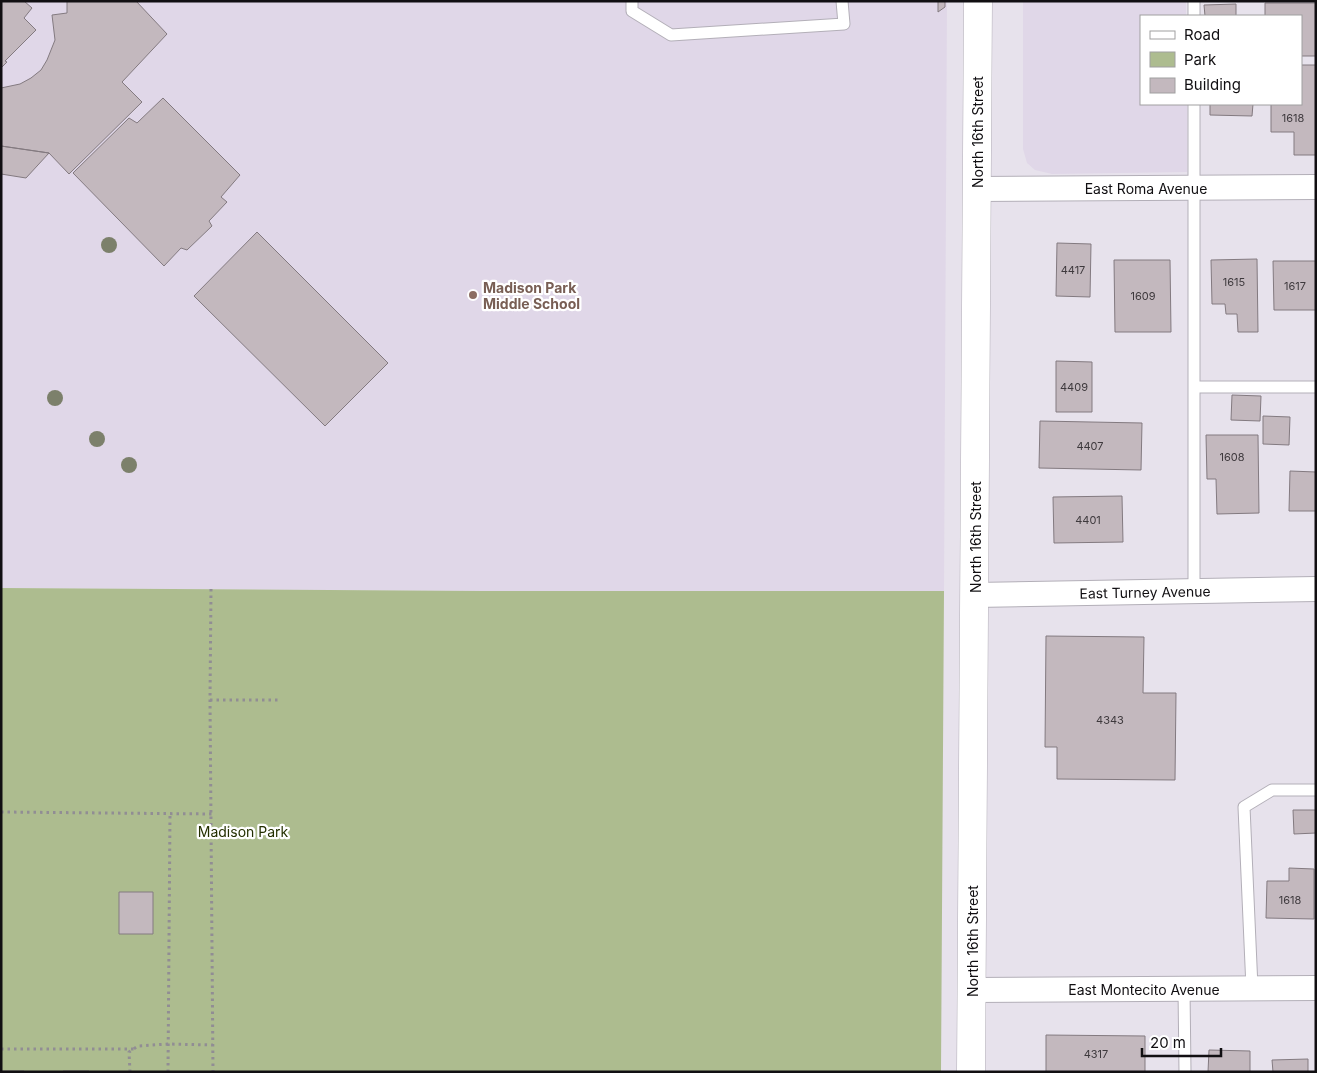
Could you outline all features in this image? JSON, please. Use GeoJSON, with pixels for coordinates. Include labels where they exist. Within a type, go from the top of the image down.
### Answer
{"type":"FeatureCollection","features":[{"type":"Feature","properties":{"kind":"main road","name":"North 16th Street"},"geometry":{"type":"LineString","coordinates":[[971,1072],[978,1]]}},
{"type":"Feature","properties":{"kind":"street","name":"East Roma Avenue"},"geometry":{"type":"LineString","coordinates":[[977,189],[1316,186]]}},
{"type":"Feature","properties":{"kind":"street","name":"East Turney Avenue"},"geometry":{"type":"LineString","coordinates":[[974,595],[1316,589]]}},
{"type":"Feature","properties":{"kind":"street","name":"East Montecito Avenue"},"geometry":{"type":"LineString","coordinates":[[972,990],[1316,988]]}},
{"type":"Feature","properties":{"kind":"lane"},"geometry":{"type":"LineString","coordinates":[[632,1],[632,11],[671,35],[844,24],[842,1]]}},
{"type":"Feature","properties":{"kind":"lane"},"geometry":{"type":"LineString","coordinates":[[1194,1],[1194,15]]}},
{"type":"Feature","properties":{"kind":"lane"},"geometry":{"type":"LineString","coordinates":[[1194,105],[1194,591]]}},
{"type":"Feature","properties":{"kind":"lane"},"geometry":{"type":"LineString","coordinates":[[1195,388],[1316,387]]}},
{"type":"Feature","properties":{"kind":"lane"},"geometry":{"type":"LineString","coordinates":[[1252,988],[1244,807],[1272,790],[1316,790]]}},
{"type":"Feature","properties":{"kind":"lane"},"geometry":{"type":"LineString","coordinates":[[1184,989],[1185,1072]]}},
{"type":"Feature","properties":{"kind":"path"},"geometry":{"type":"LineString","coordinates":[[211,589],[210,700],[214,1072]]}},
{"type":"Feature","properties":{"kind":"path"},"geometry":{"type":"LineString","coordinates":[[210,700],[280,700]]}},
{"type":"Feature","properties":{"kind":"path"},"geometry":{"type":"LineString","coordinates":[[1,812],[212,814]]}},
{"type":"Feature","properties":{"kind":"path"},"geometry":{"type":"LineString","coordinates":[[168,1072],[170,813]]}},
{"type":"Feature","properties":{"kind":"path"},"geometry":{"type":"LineString","coordinates":[[130,1072],[129,1052],[138,1046],[168,1044],[213,1045]]}},
{"type":"Feature","properties":{"kind":"path"},"geometry":{"type":"LineString","coordinates":[[1,1049],[134,1049]]}},
{"type":"Feature","properties":{"kind":"shaded area","name":"Madison Park Middle School"},"geometry":{"type":"Polygon","coordinates":[[[1,1],[947,1],[944,591],[1,588],[1,1]]]}},
{"type":"Feature","properties":{"kind":"shaded area"},"geometry":{"type":"Polygon","coordinates":[[[1023,1],[1186,1],[1186,15],[1140,15],[1140,105],[1187,105],[1187,172],[1052,174],[1035,170],[1027,163],[1023,149],[1023,1]]]}},
{"type":"Feature","properties":{"kind":"green space","name":"Madison Park"},"geometry":{"type":"Polygon","coordinates":[[[1,588],[944,591],[941,1072],[1,1072],[1,588]]]}},
{"type":"Feature","properties":{"kind":"building"},"geometry":{"type":"Polygon","coordinates":[[[1,1],[24,1],[32,8],[24,18],[36,30],[5,61],[7,62],[1,68],[1,1]]]}},
{"type":"Feature","properties":{"kind":"building"},"geometry":{"type":"Polygon","coordinates":[[[67,1],[136,1],[167,34],[122,82],[142,102],[69,174],[49,153],[1,146],[1,88],[20,84],[41,70],[55,40],[52,15],[67,13],[67,1]]]}},
{"type":"Feature","properties":{"kind":"building"},"geometry":{"type":"Polygon","coordinates":[[[938,1],[945,1],[945,7],[938,12],[938,1]]]}},
{"type":"Feature","properties":{"kind":"building"},"geometry":{"type":"Polygon","coordinates":[[[1265,3],[1316,3],[1316,56],[1302,56],[1302,15],[1265,15],[1265,3]]]}},
{"type":"Feature","properties":{"kind":"building"},"geometry":{"type":"Polygon","coordinates":[[[1236,4],[1236,15],[1205,15],[1204,5],[1236,4]]]}},
{"type":"Feature","properties":{"kind":"building"},"geometry":{"type":"Polygon","coordinates":[[[1302,65],[1316,65],[1316,155],[1294,155],[1294,132],[1271,132],[1271,105],[1302,105],[1302,65]]]}},
{"type":"Feature","properties":{"kind":"building"},"geometry":{"type":"Polygon","coordinates":[[[163,98],[240,175],[221,197],[227,202],[209,221],[212,226],[187,250],[181,248],[164,266],[73,173],[129,118],[137,123],[163,98]]]}},
{"type":"Feature","properties":{"kind":"building"},"geometry":{"type":"Polygon","coordinates":[[[1210,105],[1253,105],[1252,116],[1210,115],[1210,105]]]}},
{"type":"Feature","properties":{"kind":"building"},"geometry":{"type":"Polygon","coordinates":[[[1,146],[49,153],[26,178],[1,174],[1,146]]]}},
{"type":"Feature","properties":{"kind":"building"},"geometry":{"type":"Polygon","coordinates":[[[257,232],[388,363],[325,426],[194,296],[257,232]]]}},
{"type":"Feature","properties":{"kind":"building"},"geometry":{"type":"Polygon","coordinates":[[[1057,243],[1091,244],[1090,297],[1056,296],[1057,243]]]}},
{"type":"Feature","properties":{"kind":"building"},"geometry":{"type":"Polygon","coordinates":[[[1257,259],[1258,332],[1238,332],[1237,314],[1226,314],[1225,304],[1212,304],[1211,260],[1257,259]]]}},
{"type":"Feature","properties":{"kind":"building"},"geometry":{"type":"Polygon","coordinates":[[[1114,260],[1170,260],[1171,332],[1115,332],[1114,260]]]}},
{"type":"Feature","properties":{"kind":"building"},"geometry":{"type":"Polygon","coordinates":[[[1273,261],[1316,261],[1316,310],[1274,310],[1273,261]]]}},
{"type":"Feature","properties":{"kind":"building"},"geometry":{"type":"Polygon","coordinates":[[[1056,361],[1092,362],[1092,412],[1056,412],[1056,361]]]}},
{"type":"Feature","properties":{"kind":"building"},"geometry":{"type":"Polygon","coordinates":[[[1232,395],[1261,396],[1260,421],[1231,420],[1232,395]]]}},
{"type":"Feature","properties":{"kind":"building"},"geometry":{"type":"Polygon","coordinates":[[[1263,416],[1290,417],[1289,445],[1263,444],[1263,416]]]}},
{"type":"Feature","properties":{"kind":"building"},"geometry":{"type":"Polygon","coordinates":[[[1040,421],[1142,423],[1141,470],[1039,468],[1040,421]]]}},
{"type":"Feature","properties":{"kind":"building"},"geometry":{"type":"Polygon","coordinates":[[[1206,435],[1258,435],[1259,513],[1217,514],[1216,479],[1207,479],[1206,435]]]}},
{"type":"Feature","properties":{"kind":"building"},"geometry":{"type":"Polygon","coordinates":[[[1290,471],[1316,472],[1316,511],[1289,511],[1290,471]]]}},
{"type":"Feature","properties":{"kind":"building"},"geometry":{"type":"Polygon","coordinates":[[[1122,496],[1123,542],[1054,543],[1053,497],[1122,496]]]}},
{"type":"Feature","properties":{"kind":"building"},"geometry":{"type":"Polygon","coordinates":[[[1046,636],[1144,637],[1143,693],[1176,693],[1175,780],[1057,779],[1057,747],[1045,747],[1046,636]]]}},
{"type":"Feature","properties":{"kind":"building"},"geometry":{"type":"Polygon","coordinates":[[[1293,810],[1316,810],[1316,833],[1294,834],[1293,810]]]}},
{"type":"Feature","properties":{"kind":"building"},"geometry":{"type":"Polygon","coordinates":[[[1289,868],[1314,869],[1314,919],[1266,918],[1267,881],[1289,881],[1289,868]]]}},
{"type":"Feature","properties":{"kind":"building"},"geometry":{"type":"Polygon","coordinates":[[[119,892],[153,892],[153,934],[119,934],[119,892]]]}},
{"type":"Feature","properties":{"kind":"building"},"geometry":{"type":"Polygon","coordinates":[[[1046,1035],[1145,1036],[1145,1072],[1046,1072],[1046,1035]]]}},
{"type":"Feature","properties":{"kind":"building"},"geometry":{"type":"Polygon","coordinates":[[[1209,1050],[1250,1051],[1250,1072],[1208,1072],[1209,1050]]]}},
{"type":"Feature","properties":{"kind":"building"},"geometry":{"type":"Polygon","coordinates":[[[1308,1059],[1308,1072],[1273,1072],[1272,1060],[1308,1059]]]}},
{"type":"Feature","properties":{"kind":"building"},"geometry":{"type":"Polygon","coordinates":[[[24,1071],[24,1072],[1,1072],[24,1071]]]}},
{"type":"Feature","properties":{"kind":"building"},"geometry":{"type":"Polygon","coordinates":[[[89,1071],[89,1072],[63,1072],[89,1071]]]}},
{"type":"Feature","properties":{"kind":"place","name":"Madison Park Middle School"},"geometry":{"type":"Point","coordinates":[473,295]}}]}
